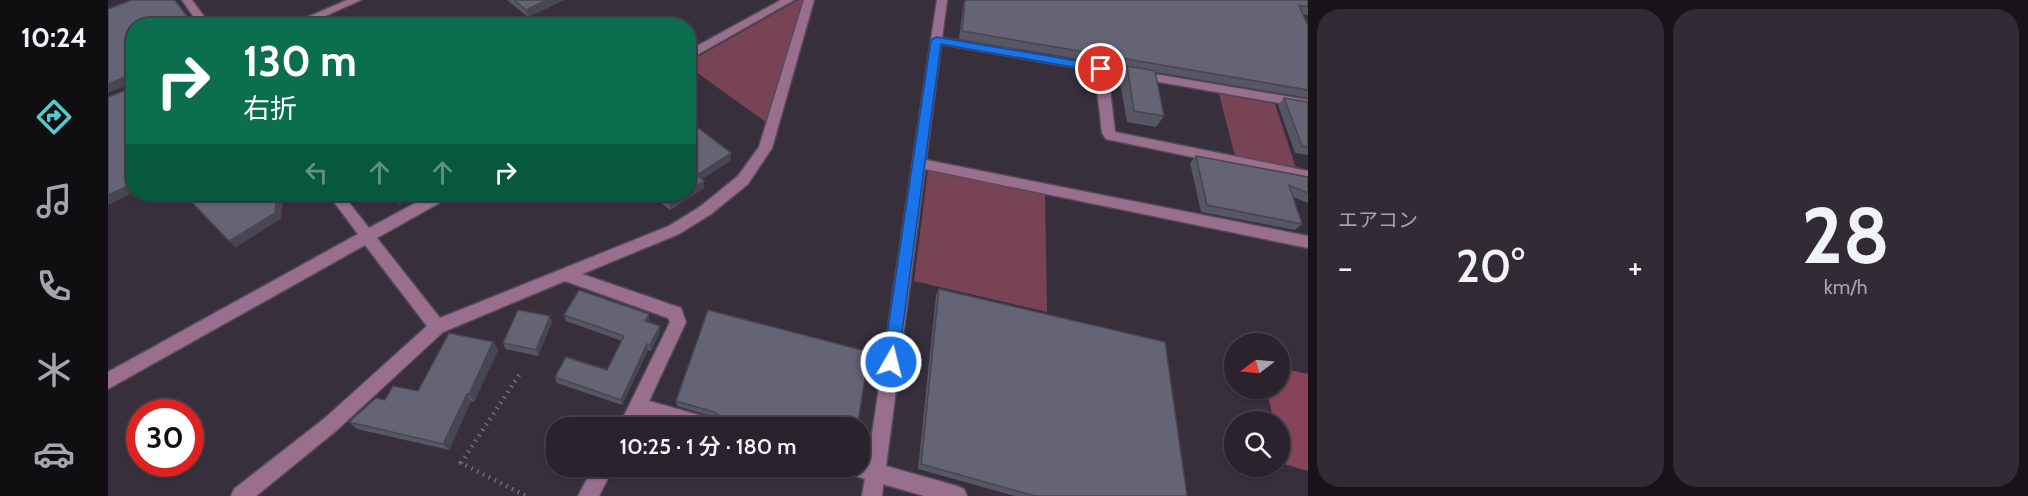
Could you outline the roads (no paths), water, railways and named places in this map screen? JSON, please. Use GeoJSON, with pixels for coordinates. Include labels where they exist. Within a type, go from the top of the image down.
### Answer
{"type":"FeatureCollection","features":[{"type":"Feature","properties":{"kind":"street"},"geometry":{"type":"LineString","coordinates":[[187,0],[200,18]]}},
{"type":"Feature","properties":{"kind":"street"},"geometry":{"type":"LineString","coordinates":[[312,18],[356,0]]}},
{"type":"Feature","properties":{"kind":"street"},"geometry":{"type":"LineString","coordinates":[[696,52],[789,0]]}},
{"type":"Feature","properties":{"kind":"street"},"geometry":{"type":"LineString","coordinates":[[241,496],[331,424],[437,327],[674,230],[706,210],[743,180],[765,148],[809,0]]}},
{"type":"Feature","properties":{"kind":"street"},"geometry":{"type":"LineString","coordinates":[[872,496],[942,0]]}},
{"type":"Feature","properties":{"kind":"street"},"geometry":{"type":"LineString","coordinates":[[936,40],[1308,104]]}},
{"type":"Feature","properties":{"kind":"street"},"geometry":{"type":"LineString","coordinates":[[1101,69],[1111,136],[1308,176]]}},
{"type":"Feature","properties":{"kind":"street"},"geometry":{"type":"LineString","coordinates":[[919,163],[1308,242]]}},
{"type":"Feature","properties":{"kind":"street"},"geometry":{"type":"LineString","coordinates":[[340,201],[437,327]]}},
{"type":"Feature","properties":{"kind":"street"},"geometry":{"type":"LineString","coordinates":[[108,381],[430,201]]}},
{"type":"Feature","properties":{"kind":"street"},"geometry":{"type":"LineString","coordinates":[[565,275],[675,313],[678,322],[633,417]]}},
{"type":"Feature","properties":{"kind":"street"},"geometry":{"type":"LineString","coordinates":[[639,407],[674,417]]}},
{"type":"Feature","properties":{"kind":"street"},"geometry":{"type":"LineString","coordinates":[[870,471],[957,496]]}},
{"type":"Feature","properties":{"kind":"street"},"geometry":{"type":"LineString","coordinates":[[588,496],[599,477]]}}]}
